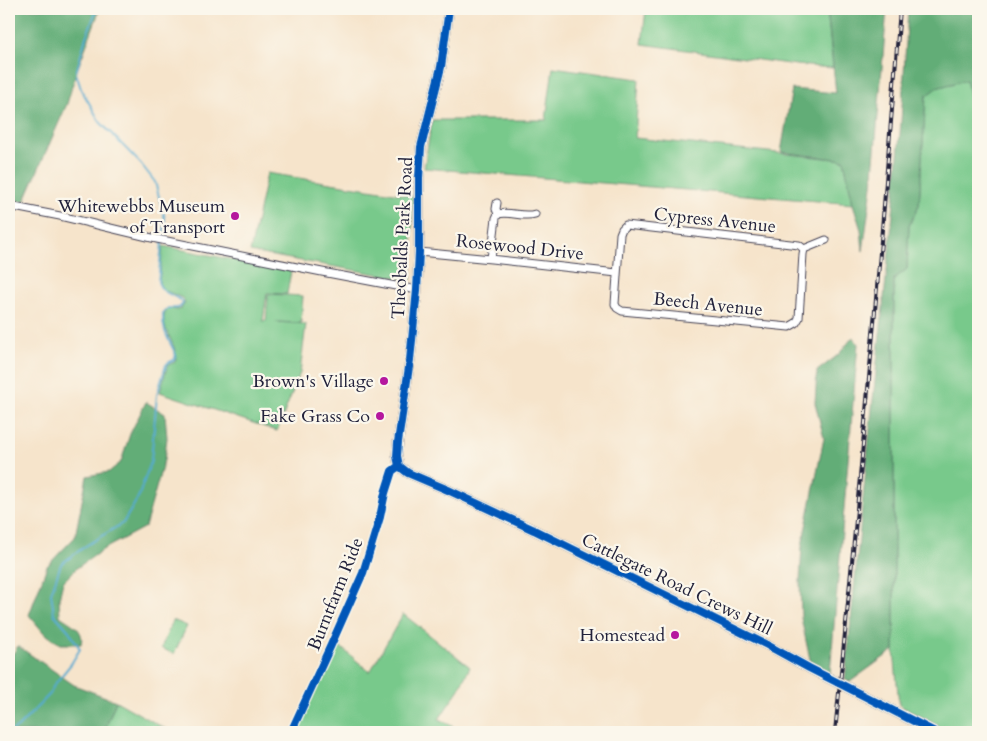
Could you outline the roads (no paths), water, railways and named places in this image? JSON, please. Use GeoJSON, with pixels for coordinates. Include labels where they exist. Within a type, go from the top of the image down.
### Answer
{"type":"FeatureCollection","features":[{"type":"Feature","properties":{"kind":"street","name":"Theobalds Park Road"},"geometry":{"type":"LineString","coordinates":[[401,468],[397,456],[398,442],[410,360],[417,290],[419,252],[418,178],[421,147],[441,67],[449,9]]}},
{"type":"Feature","properties":{"kind":"street"},"geometry":{"type":"LineString","coordinates":[[491,259],[498,214],[496,209],[497,203]]}},
{"type":"Feature","properties":{"kind":"street"},"geometry":{"type":"LineString","coordinates":[[9,206],[152,238],[417,290]]}},
{"type":"Feature","properties":{"kind":"street"},"geometry":{"type":"LineString","coordinates":[[498,214],[530,216],[535,214]]}},
{"type":"Feature","properties":{"kind":"street","name":"Cypress Avenue"},"geometry":{"type":"LineString","coordinates":[[617,273],[620,234],[626,225],[800,245],[804,249]]}},
{"type":"Feature","properties":{"kind":"street"},"geometry":{"type":"LineString","coordinates":[[804,249],[826,240]]}},
{"type":"Feature","properties":{"kind":"street","name":"Beech Avenue"},"geometry":{"type":"LineString","coordinates":[[617,273],[615,304],[622,311],[789,327],[796,323],[798,318],[804,249]]}},
{"type":"Feature","properties":{"kind":"street","name":"Rosewood Drive"},"geometry":{"type":"LineString","coordinates":[[419,252],[617,273]]}},
{"type":"Feature","properties":{"kind":"street","name":"Burntfarm Ride"},"geometry":{"type":"LineString","coordinates":[[290,732],[363,573],[392,471],[401,468]]}},
{"type":"Feature","properties":{"kind":"street","name":"Cattlegate Road Crews Hill"},"geometry":{"type":"LineString","coordinates":[[401,468],[534,530],[767,645],[935,732]]}},
{"type":"Feature","properties":{"kind":"waterway"},"geometry":{"type":"LineString","coordinates":[[97,9],[86,37],[76,73],[81,89],[100,122],[141,164],[155,182],[165,219],[163,238]]}},
{"type":"Feature","properties":{"kind":"waterway"},"geometry":{"type":"LineString","coordinates":[[10,732],[18,727],[50,694],[54,685],[80,649],[69,631],[54,614],[51,593],[61,564],[87,545],[123,523],[138,498],[151,461],[157,395],[166,365],[174,360],[176,355],[165,330],[163,313],[168,308],[179,307],[183,302],[165,292],[158,282],[162,243]]}},
{"type":"Feature","properties":{"kind":"railway"},"geometry":{"type":"LineString","coordinates":[[835,732],[870,370],[900,9]]}},
{"type":"Feature","properties":{"kind":"place","name":"Whitewebbs Museum of Transport"},"geometry":{"type":"Point","coordinates":[235,216]}},
{"type":"Feature","properties":{"kind":"place","name":"Brown's Village"},"geometry":{"type":"Point","coordinates":[384,381]}},
{"type":"Feature","properties":{"kind":"place","name":"Fake Grass Co"},"geometry":{"type":"Point","coordinates":[380,416]}},
{"type":"Feature","properties":{"kind":"place","name":"Homestead"},"geometry":{"type":"Point","coordinates":[675,635]}}]}
